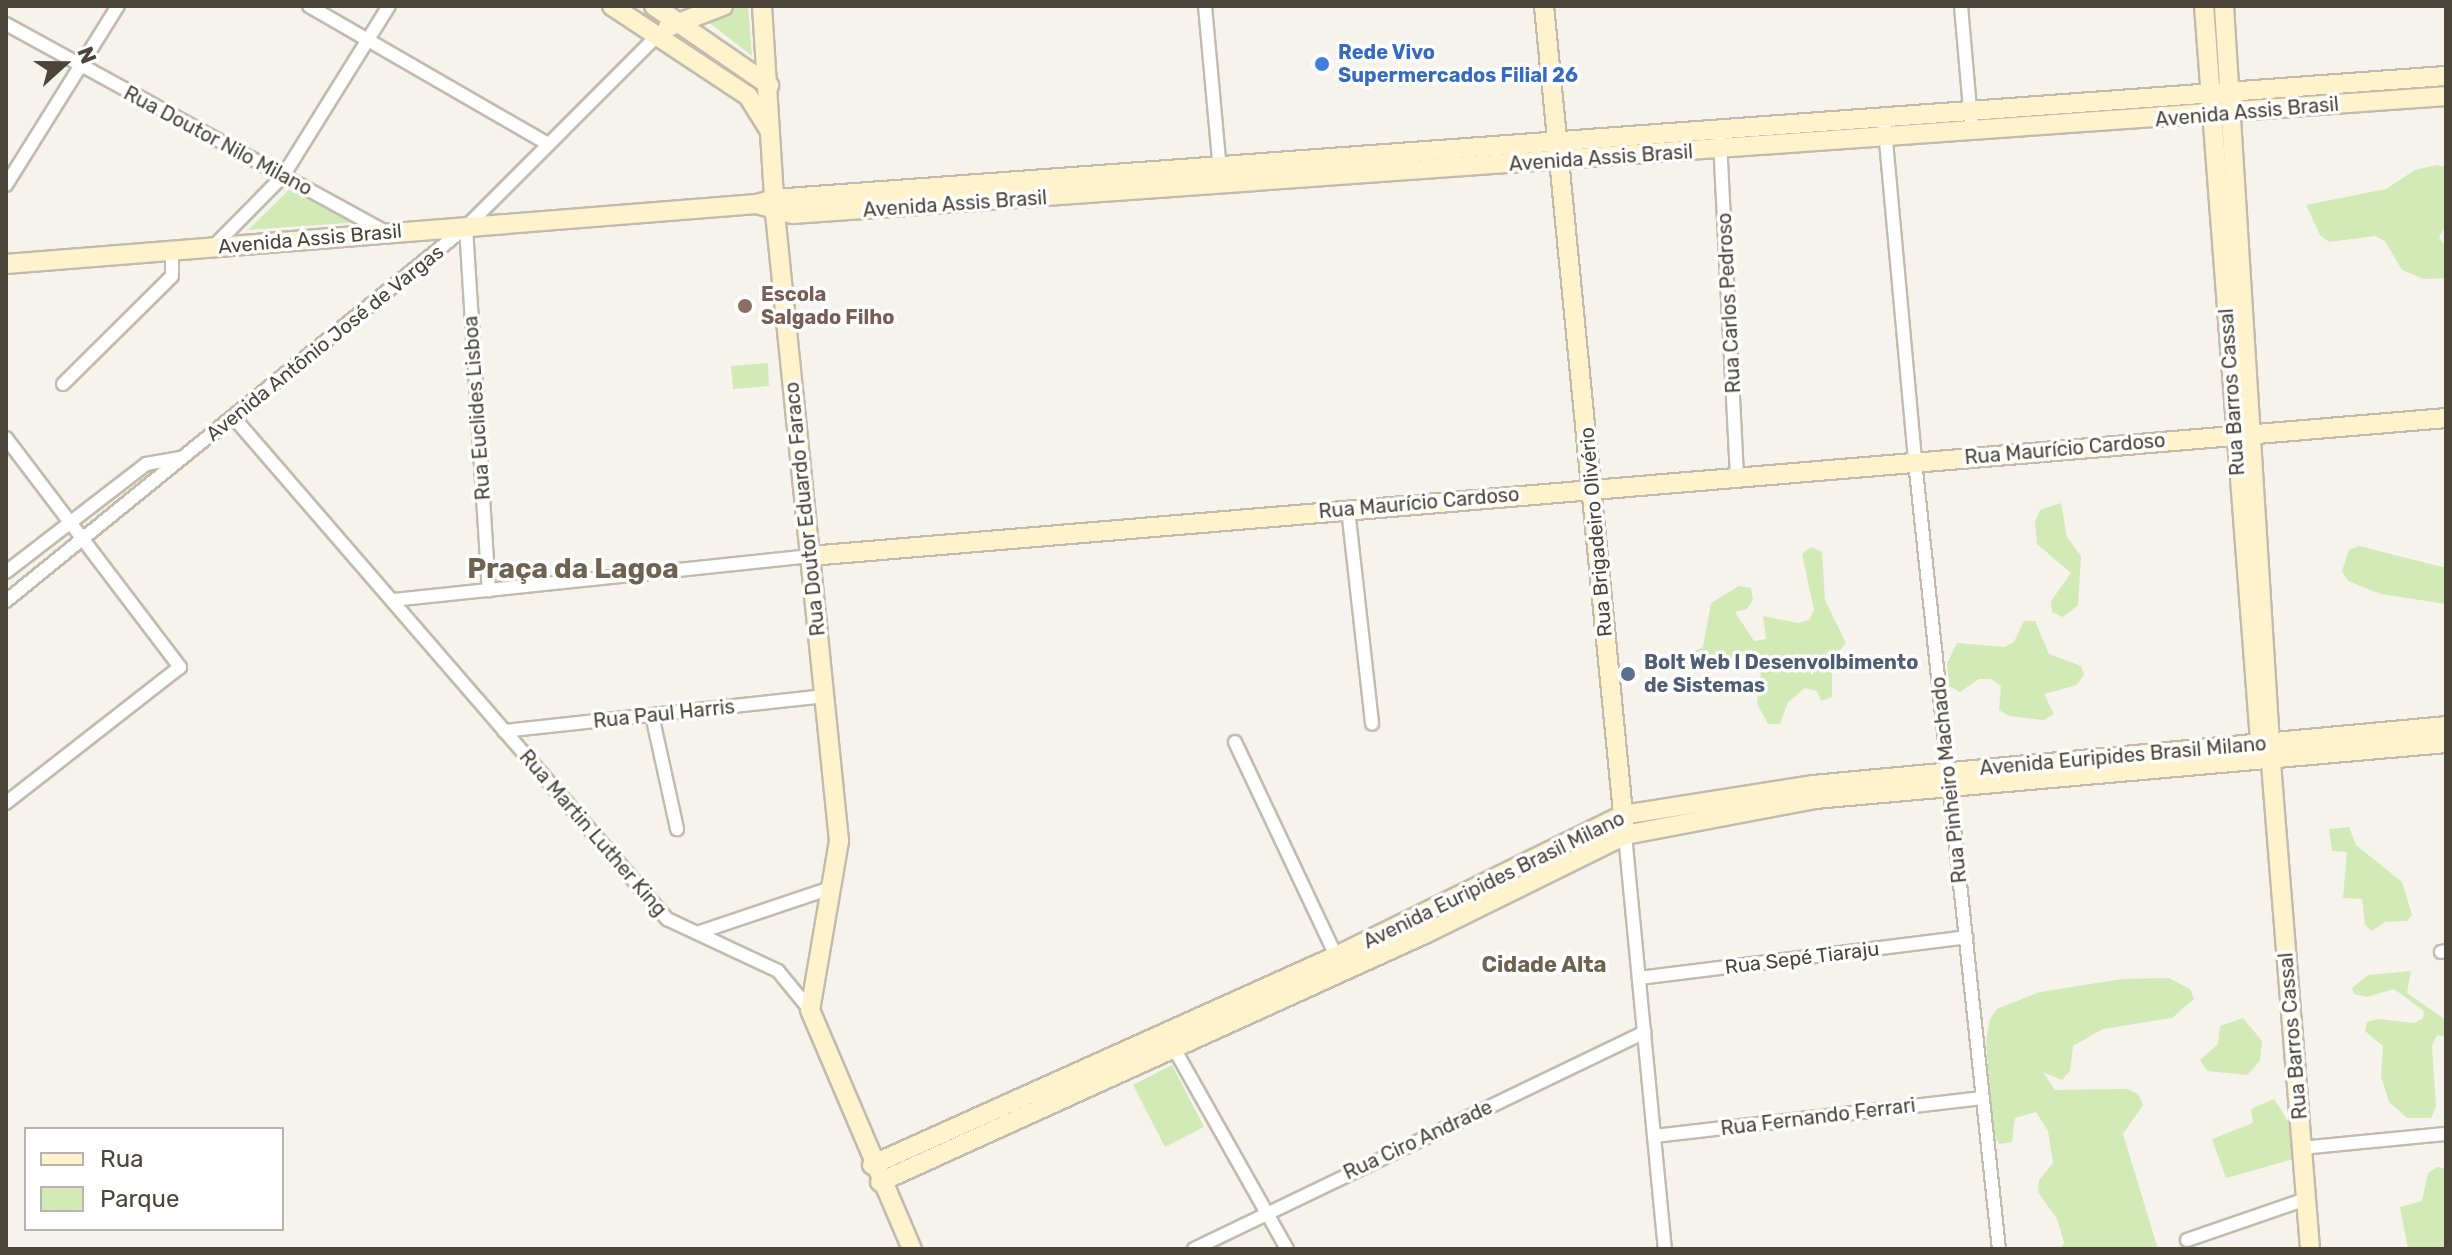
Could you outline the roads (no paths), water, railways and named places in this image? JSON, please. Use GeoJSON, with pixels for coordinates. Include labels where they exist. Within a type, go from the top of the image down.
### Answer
{"type":"FeatureCollection","features":[{"type":"Feature","properties":{"kind":"main road"},"geometry":{"type":"LineString","coordinates":[[612,6],[748,96],[761,111],[771,136]]}},
{"type":"Feature","properties":{"kind":"main road"},"geometry":{"type":"LineString","coordinates":[[654,6],[769,85]]}},
{"type":"Feature","properties":{"kind":"main road"},"geometry":{"type":"LineString","coordinates":[[656,37],[675,21],[723,6]]}},
{"type":"Feature","properties":{"kind":"main road","name":"Rua Doutor Eduardo Faraco"},"geometry":{"type":"LineString","coordinates":[[762,6],[771,136],[769,205],[839,841],[810,1010]]}},
{"type":"Feature","properties":{"kind":"main road","name":"Rua Brigadeiro Olivério"},"geometry":{"type":"LineString","coordinates":[[1544,6],[1625,835]]}},
{"type":"Feature","properties":{"kind":"main road","name":"Rua Barros Cassal"},"geometry":{"type":"LineString","coordinates":[[2204,6],[2224,287],[2244,434],[2310,1249]]}},
{"type":"Feature","properties":{"kind":"main road","name":"Rua Barros Cassal"},"geometry":{"type":"LineString","coordinates":[[2224,6],[2244,286],[2244,434]]}},
{"type":"Feature","properties":{"kind":"main road","name":"Avenida Assis Brasil"},"geometry":{"type":"LineString","coordinates":[[1078,186],[1221,186],[1347,177],[1720,130],[2446,76]]}},
{"type":"Feature","properties":{"kind":"main road"},"geometry":{"type":"LineString","coordinates":[[2336,85],[2338,105]]}},
{"type":"Feature","properties":{"kind":"main road","name":"Avenida Assis Brasil"},"geometry":{"type":"LineString","coordinates":[[6,264],[466,227],[1078,186],[1220,167],[1346,158],[1721,149],[2212,116],[2446,96]]}},
{"type":"Feature","properties":{"kind":"main road"},"geometry":{"type":"LineString","coordinates":[[1346,158],[1347,177]]}},
{"type":"Feature","properties":{"kind":"main road"},"geometry":{"type":"LineString","coordinates":[[2224,287],[2244,286]]}},
{"type":"Feature","properties":{"kind":"main road","name":"Rua Maurício Cardoso"},"geometry":{"type":"LineString","coordinates":[[810,556],[1592,487],[2446,418]]}},
{"type":"Feature","properties":{"kind":"main road","name":"Avenida Euripides Brasil Milano"},"geometry":{"type":"LineString","coordinates":[[2268,757],[2446,726]]}},
{"type":"Feature","properties":{"kind":"main road","name":"Avenida Euripides Brasil Milano"},"geometry":{"type":"LineString","coordinates":[[880,1182],[1175,1050],[1246,1005],[1336,956],[1423,925],[1623,815],[1814,792],[2140,763],[2446,743]]}},
{"type":"Feature","properties":{"kind":"main road","name":"Avenida Euripides Brasil Milano"},"geometry":{"type":"LineString","coordinates":[[872,1165],[1166,1033],[1246,1005],[1625,835],[1814,792]]}},
{"type":"Feature","properties":{"kind":"main road","name":"Rua Martin Luther King"},"geometry":{"type":"LineString","coordinates":[[810,1010],[872,1165],[912,1249]]}},
{"type":"Feature","properties":{"kind":"main road"},"geometry":{"type":"LineString","coordinates":[[1111,1057],[1118,1075]]}},
{"type":"Feature","properties":{"kind":"main road"},"geometry":{"type":"LineString","coordinates":[[986,1113],[995,1131]]}},
{"type":"Feature","properties":{"kind":"street"},"geometry":{"type":"LineString","coordinates":[[6,185],[83,68],[118,6]]}},
{"type":"Feature","properties":{"kind":"street"},"geometry":{"type":"LineString","coordinates":[[309,6],[548,144]]}},
{"type":"Feature","properties":{"kind":"street"},"geometry":{"type":"LineString","coordinates":[[213,247],[283,176],[389,6]]}},
{"type":"Feature","properties":{"kind":"street"},"geometry":{"type":"LineString","coordinates":[[1205,6],[1221,186]]}},
{"type":"Feature","properties":{"kind":"street"},"geometry":{"type":"LineString","coordinates":[[1961,6],[1972,133]]}},
{"type":"Feature","properties":{"kind":"street","name":"Rua Doutor Nilo Milano"},"geometry":{"type":"LineString","coordinates":[[6,24],[388,233]]}},
{"type":"Feature","properties":{"kind":"street","name":"Avenida Antônio José de Vargas"},"geometry":{"type":"LineString","coordinates":[[6,601],[235,419],[466,227],[656,37]]}},
{"type":"Feature","properties":{"kind":"street","name":"Rua Pinheiro Machado"},"geometry":{"type":"LineString","coordinates":[[1884,119],[1915,461],[1999,1249]]}},
{"type":"Feature","properties":{"kind":"street","name":"Rua Carlos Pedroso"},"geometry":{"type":"LineString","coordinates":[[1720,130],[1737,475]]}},
{"type":"Feature","properties":{"kind":"street","name":"Rua Euclides Lisboa"},"geometry":{"type":"LineString","coordinates":[[466,227],[489,590]]}},
{"type":"Feature","properties":{"kind":"street"},"geometry":{"type":"LineString","coordinates":[[63,384],[172,276],[172,251]]}},
{"type":"Feature","properties":{"kind":"street","name":"Rua Martin Luther King"},"geometry":{"type":"LineString","coordinates":[[235,419],[667,919],[778,971],[810,1010]]}},
{"type":"Feature","properties":{"kind":"street"},"geometry":{"type":"LineString","coordinates":[[6,438],[82,543],[180,667],[6,803]]}},
{"type":"Feature","properties":{"kind":"street","name":"Avenida Antônio José de Vargas"},"geometry":{"type":"LineString","coordinates":[[6,572],[146,464],[183,458]]}},
{"type":"Feature","properties":{"kind":"street"},"geometry":{"type":"LineString","coordinates":[[118,486],[131,502]]}},
{"type":"Feature","properties":{"kind":"street"},"geometry":{"type":"LineString","coordinates":[[1348,509],[1372,724]]}},
{"type":"Feature","properties":{"kind":"street","name":"Rua Maurício Cardoso"},"geometry":{"type":"LineString","coordinates":[[393,600],[810,556]]}},
{"type":"Feature","properties":{"kind":"street","name":"Rua Paul Harris"},"geometry":{"type":"LineString","coordinates":[[504,731],[824,696]]}},
{"type":"Feature","properties":{"kind":"street"},"geometry":{"type":"LineString","coordinates":[[652,715],[677,829]]}},
{"type":"Feature","properties":{"kind":"street"},"geometry":{"type":"LineString","coordinates":[[1235,742],[1336,956]]}},
{"type":"Feature","properties":{"kind":"street","name":"Rua Brigadeiro Olivério"},"geometry":{"type":"LineString","coordinates":[[1625,835],[1665,1249]]}},
{"type":"Feature","properties":{"kind":"street"},"geometry":{"type":"LineString","coordinates":[[700,932],[831,888]]}},
{"type":"Feature","properties":{"kind":"street","name":"Rua Sepé Tiaraju"},"geometry":{"type":"LineString","coordinates":[[1639,978],[1966,937]]}},
{"type":"Feature","properties":{"kind":"street","name":"Rua Ciro Andrade"},"geometry":{"type":"LineString","coordinates":[[1194,1249],[1644,1032]]}},
{"type":"Feature","properties":{"kind":"street"},"geometry":{"type":"LineString","coordinates":[[1166,1033],[1287,1249]]}},
{"type":"Feature","properties":{"kind":"street","name":"Rua Fernando Ferrari"},"geometry":{"type":"LineString","coordinates":[[1654,1136],[1983,1098]]}},
{"type":"Feature","properties":{"kind":"street"},"geometry":{"type":"LineString","coordinates":[[2302,1148],[2446,1134]]}},
{"type":"Feature","properties":{"kind":"street"},"geometry":{"type":"LineString","coordinates":[[2187,1240],[2306,1199]]}},
{"type":"Feature","properties":{"kind":"place","name":"Rede Vivo Supermercados Filial 26"},"geometry":{"type":"Point","coordinates":[1322,64]}},
{"type":"Feature","properties":{"kind":"place","name":"Escola Salgado Filho"},"geometry":{"type":"Point","coordinates":[745,306]}},
{"type":"Feature","properties":{"kind":"place","name":"Bolt Web l Desenvolbimento de Sistemas"},"geometry":{"type":"Point","coordinates":[1628,674]}},
{"type":"Feature","properties":{"kind":"district","name":"Praça da Lagoa"},"geometry":{"type":"Point","coordinates":[573,569]}},
{"type":"Feature","properties":{"kind":"district","name":"Cidade Alta"},"geometry":{"type":"Point","coordinates":[1544,965]}}]}
